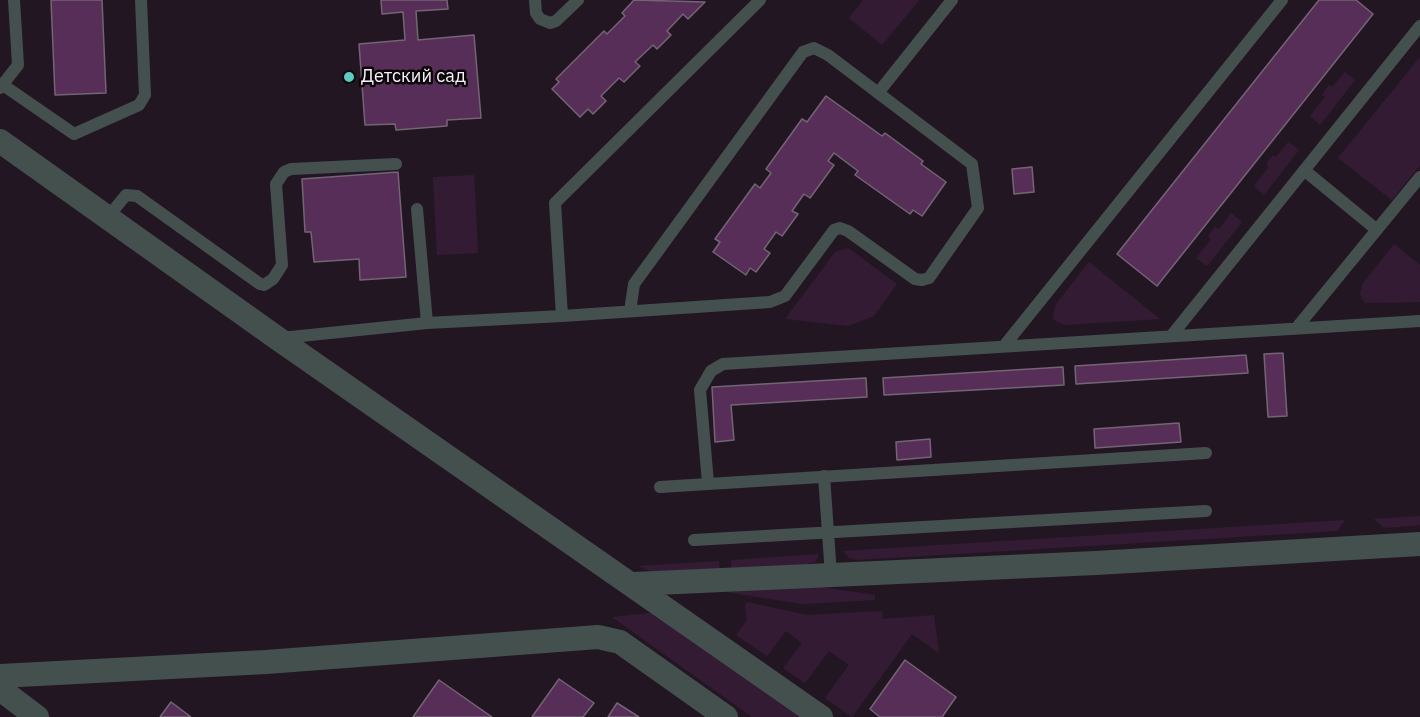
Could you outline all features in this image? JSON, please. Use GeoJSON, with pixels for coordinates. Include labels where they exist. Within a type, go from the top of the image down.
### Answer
{"type":"FeatureCollection","features":[{"type":"Feature","properties":{"kind":"street"},"geometry":{"type":"LineString","coordinates":[[0,141],[277,338],[634,584],[821,717]]}},
{"type":"Feature","properties":{"kind":"street"},"geometry":{"type":"LineString","coordinates":[[634,584],[1095,563],[1420,544]]}},
{"type":"Feature","properties":{"kind":"street"},"geometry":{"type":"LineString","coordinates":[[0,676],[266,662],[598,637],[621,642],[726,717]]}},
{"type":"Feature","properties":{"kind":"street"},"geometry":{"type":"LineString","coordinates":[[0,689],[35,716]]}},
{"type":"Feature","properties":{"kind":"lane"},"geometry":{"type":"LineString","coordinates":[[14,0],[18,65],[2,87],[74,134],[139,105],[145,95],[141,0]]}},
{"type":"Feature","properties":{"kind":"lane"},"geometry":{"type":"LineString","coordinates":[[535,0],[536,13],[540,20],[550,23],[556,21],[578,0]]}},
{"type":"Feature","properties":{"kind":"lane"},"geometry":{"type":"LineString","coordinates":[[562,316],[555,203],[760,0]]}},
{"type":"Feature","properties":{"kind":"lane"},"geometry":{"type":"LineString","coordinates":[[878,93],[952,0]]}},
{"type":"Feature","properties":{"kind":"lane"},"geometry":{"type":"LineString","coordinates":[[1004,346],[1282,0]]}},
{"type":"Feature","properties":{"kind":"lane"},"geometry":{"type":"LineString","coordinates":[[1172,335],[1420,26]]}},
{"type":"Feature","properties":{"kind":"lane"},"geometry":{"type":"LineString","coordinates":[[277,338],[427,323],[562,316],[770,302],[785,296],[834,230],[840,228],[848,231],[915,279],[929,278],[978,208],[974,170],[967,158],[828,55],[814,48],[803,52],[633,284],[630,311]]}},
{"type":"Feature","properties":{"kind":"lane"},"geometry":{"type":"LineString","coordinates":[[106,218],[126,195],[137,196],[264,285],[273,279],[282,265],[276,184],[284,172],[291,169],[396,164]]}},
{"type":"Feature","properties":{"kind":"lane"},"geometry":{"type":"LineString","coordinates":[[1304,170],[1377,230]]}},
{"type":"Feature","properties":{"kind":"lane"},"geometry":{"type":"LineString","coordinates":[[1298,326],[1420,177]]}},
{"type":"Feature","properties":{"kind":"lane"},"geometry":{"type":"LineString","coordinates":[[417,209],[427,323]]}},
{"type":"Feature","properties":{"kind":"lane"},"geometry":{"type":"LineString","coordinates":[[708,483],[700,390],[711,371],[723,364],[1298,326],[1420,321]]}},
{"type":"Feature","properties":{"kind":"lane"},"geometry":{"type":"LineString","coordinates":[[660,487],[1206,453]]}},
{"type":"Feature","properties":{"kind":"lane"},"geometry":{"type":"LineString","coordinates":[[824,476],[831,575]]}},
{"type":"Feature","properties":{"kind":"lane"},"geometry":{"type":"LineString","coordinates":[[694,540],[1206,511]]}},
{"type":"Feature","properties":{"kind":"shaded area"},"geometry":{"type":"Polygon","coordinates":[[[863,0],[919,0],[882,45],[849,18],[863,0]]]}},
{"type":"Feature","properties":{"kind":"shaded area"},"geometry":{"type":"Polygon","coordinates":[[[1420,57],[1420,165],[1392,200],[1338,158],[1420,57]]]}},
{"type":"Feature","properties":{"kind":"shaded area"},"geometry":{"type":"Polygon","coordinates":[[[1345,72],[1355,80],[1320,125],[1310,116],[1325,97],[1322,95],[1329,85],[1332,87],[1345,72]]]}},
{"type":"Feature","properties":{"kind":"shaded area"},"geometry":{"type":"Polygon","coordinates":[[[1288,142],[1299,150],[1264,195],[1254,186],[1269,167],[1266,164],[1273,155],[1276,157],[1288,142]]]}},
{"type":"Feature","properties":{"kind":"shaded area"},"geometry":{"type":"Polygon","coordinates":[[[474,175],[478,253],[437,255],[433,177],[474,175]]]}},
{"type":"Feature","properties":{"kind":"shaded area"},"geometry":{"type":"Polygon","coordinates":[[[1231,213],[1242,222],[1207,266],[1196,258],[1211,239],[1208,236],[1215,227],[1219,229],[1231,213]]]}},
{"type":"Feature","properties":{"kind":"shaded area"},"geometry":{"type":"Polygon","coordinates":[[[1394,244],[1420,265],[1420,302],[1365,303],[1360,294],[1363,283],[1394,244]]]}},
{"type":"Feature","properties":{"kind":"shaded area"},"geometry":{"type":"Polygon","coordinates":[[[848,248],[897,284],[874,316],[848,326],[785,319],[835,252],[848,248]]]}},
{"type":"Feature","properties":{"kind":"shaded area"},"geometry":{"type":"Polygon","coordinates":[[[1089,262],[1160,319],[1064,325],[1054,320],[1056,304],[1089,262]]]}},
{"type":"Feature","properties":{"kind":"shaded area"},"geometry":{"type":"Polygon","coordinates":[[[1420,516],[1420,525],[1384,528],[1374,519],[1420,516]]]}},
{"type":"Feature","properties":{"kind":"shaded area"},"geometry":{"type":"Polygon","coordinates":[[[1345,520],[1337,531],[856,560],[849,558],[843,551],[1345,520]]]}},
{"type":"Feature","properties":{"kind":"shaded area"},"geometry":{"type":"Polygon","coordinates":[[[819,554],[815,562],[803,565],[731,570],[731,560],[819,554]]]}},
{"type":"Feature","properties":{"kind":"shaded area"},"geometry":{"type":"Polygon","coordinates":[[[719,561],[720,571],[652,572],[638,566],[719,561]]]}},
{"type":"Feature","properties":{"kind":"shaded area"},"geometry":{"type":"Polygon","coordinates":[[[814,586],[875,595],[875,600],[803,604],[725,592],[814,586]]]}},
{"type":"Feature","properties":{"kind":"shaded area"},"geometry":{"type":"Polygon","coordinates":[[[747,602],[807,615],[882,611],[883,619],[934,615],[939,653],[912,634],[852,717],[825,698],[849,665],[829,651],[805,683],[783,668],[802,643],[786,631],[767,656],[736,635],[747,620],[745,605],[747,602]]]}},
{"type":"Feature","properties":{"kind":"shaded area"},"geometry":{"type":"Polygon","coordinates":[[[659,612],[807,717],[752,717],[612,617],[659,612]]]}},
{"type":"Feature","properties":{"kind":"building"},"geometry":{"type":"Polygon","coordinates":[[[51,0],[102,0],[106,93],[55,95],[51,0]]]}},
{"type":"Feature","properties":{"kind":"building"},"geometry":{"type":"Polygon","coordinates":[[[381,0],[447,0],[448,9],[416,11],[418,40],[474,35],[481,118],[447,120],[447,126],[396,130],[395,124],[365,125],[359,44],[405,40],[403,12],[382,14],[381,0]]]}},
{"type":"Feature","properties":{"kind":"building"},"geometry":{"type":"Polygon","coordinates":[[[634,0],[705,2],[688,19],[683,14],[667,31],[671,35],[657,49],[653,45],[635,62],[640,66],[624,82],[619,78],[601,96],[606,101],[593,114],[588,109],[580,117],[552,89],[559,82],[556,79],[604,31],[607,34],[625,16],[622,13],[634,0]]]}},
{"type":"Feature","properties":{"kind":"building"},"geometry":{"type":"Polygon","coordinates":[[[1319,0],[1356,0],[1373,14],[1157,286],[1117,254],[1319,0]]]}},
{"type":"Feature","properties":{"kind":"building"},"geometry":{"type":"Polygon","coordinates":[[[826,96],[882,136],[885,133],[923,161],[921,164],[946,182],[922,216],[913,210],[910,214],[855,175],[858,171],[834,153],[828,161],[834,165],[810,198],[804,194],[792,211],[798,214],[782,236],[776,232],[764,249],[770,253],[756,272],[750,268],[746,275],[713,252],[720,242],[715,239],[755,184],[760,188],[771,173],[766,169],[802,119],[807,122],[826,96]]]}},
{"type":"Feature","properties":{"kind":"building"},"geometry":{"type":"Polygon","coordinates":[[[1032,167],[1034,192],[1014,194],[1012,169],[1032,167]]]}},
{"type":"Feature","properties":{"kind":"building"},"geometry":{"type":"Polygon","coordinates":[[[398,172],[406,277],[360,280],[359,259],[314,262],[311,232],[305,232],[302,179],[398,172]]]}},
{"type":"Feature","properties":{"kind":"building"},"geometry":{"type":"Polygon","coordinates":[[[1283,353],[1287,416],[1268,417],[1264,354],[1283,353]]]}},
{"type":"Feature","properties":{"kind":"building"},"geometry":{"type":"Polygon","coordinates":[[[1246,355],[1248,373],[1076,384],[1075,366],[1246,355]]]}},
{"type":"Feature","properties":{"kind":"building"},"geometry":{"type":"Polygon","coordinates":[[[1063,367],[1064,385],[884,395],[883,378],[1063,367]]]}},
{"type":"Feature","properties":{"kind":"building"},"geometry":{"type":"Polygon","coordinates":[[[866,378],[867,397],[731,405],[734,440],[715,442],[712,387],[866,378]]]}},
{"type":"Feature","properties":{"kind":"building"},"geometry":{"type":"Polygon","coordinates":[[[1179,423],[1181,442],[1095,448],[1094,429],[1179,423]]]}},
{"type":"Feature","properties":{"kind":"building"},"geometry":{"type":"Polygon","coordinates":[[[930,439],[931,457],[897,460],[896,442],[930,439]]]}},
{"type":"Feature","properties":{"kind":"building"},"geometry":{"type":"Polygon","coordinates":[[[905,660],[956,697],[942,717],[880,717],[870,709],[905,660]]]}},
{"type":"Feature","properties":{"kind":"building"},"geometry":{"type":"Polygon","coordinates":[[[559,679],[594,703],[583,717],[532,717],[559,679]]]}},
{"type":"Feature","properties":{"kind":"building"},"geometry":{"type":"Polygon","coordinates":[[[439,680],[492,717],[413,717],[439,680]]]}},
{"type":"Feature","properties":{"kind":"building"},"geometry":{"type":"Polygon","coordinates":[[[171,702],[191,717],[160,717],[171,702]]]}},
{"type":"Feature","properties":{"kind":"building"},"geometry":{"type":"Polygon","coordinates":[[[617,703],[639,717],[608,717],[617,703]]]}},
{"type":"Feature","properties":{"kind":"place","name":"Детский сад"},"geometry":{"type":"Point","coordinates":[349,77]}}]}
